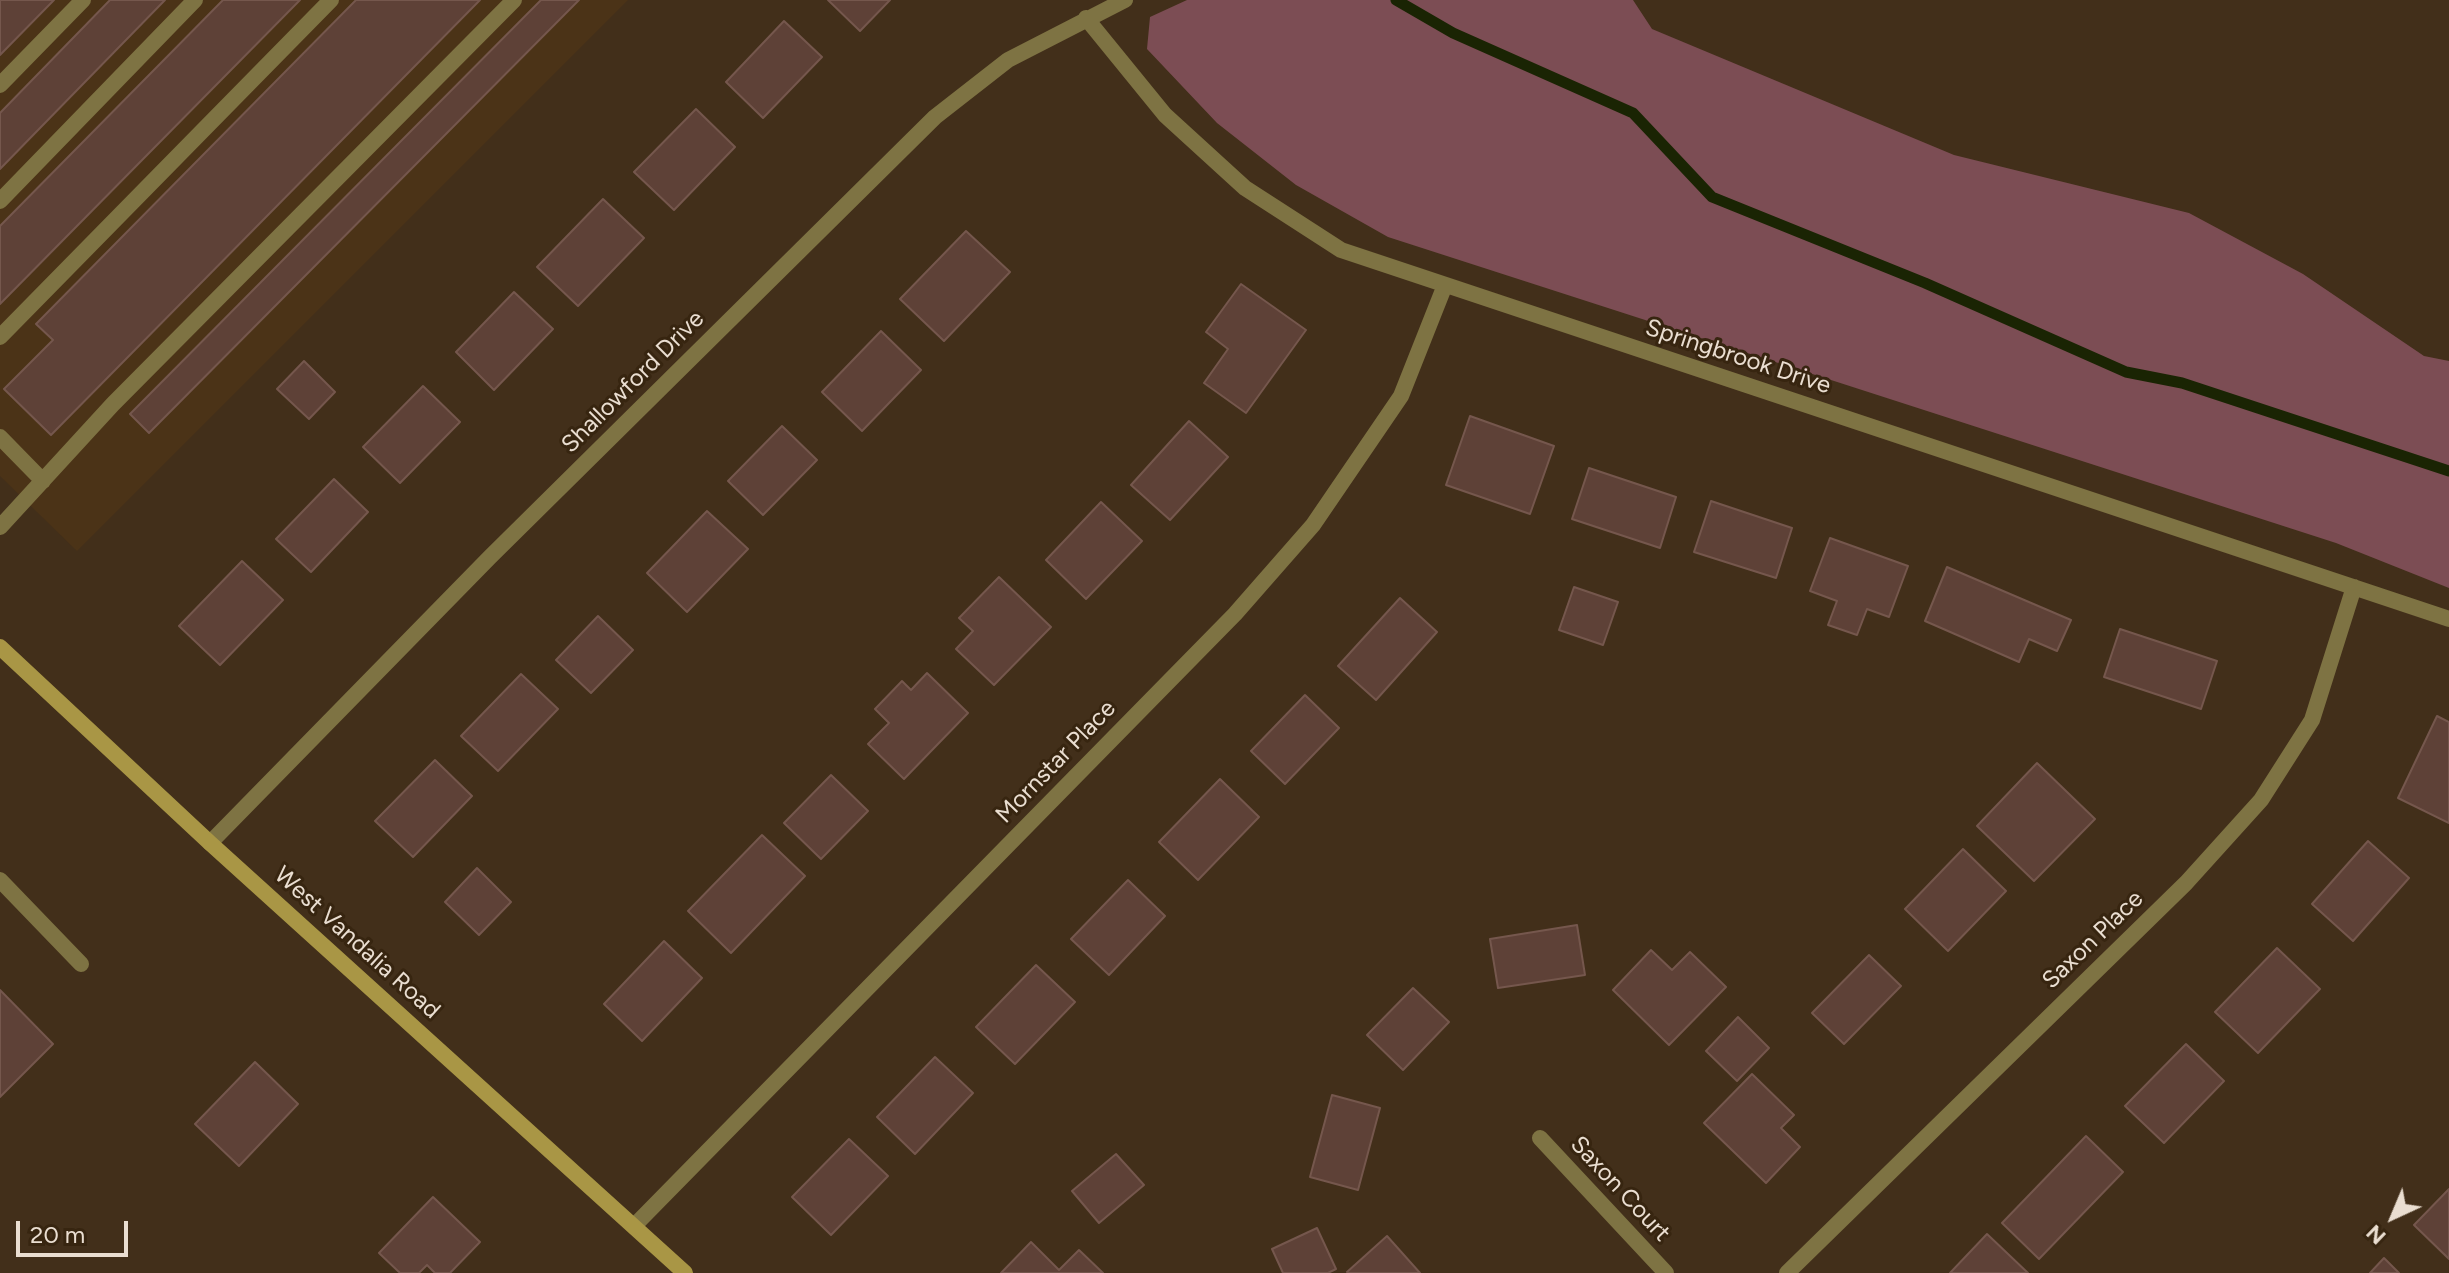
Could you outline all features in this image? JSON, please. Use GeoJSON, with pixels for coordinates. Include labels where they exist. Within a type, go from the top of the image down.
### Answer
{"type":"FeatureCollection","features":[{"type":"Feature","properties":{"kind":"main road","name":"West Vandalia Road"},"geometry":{"type":"LineString","coordinates":[[3,656],[685,1273]]}},
{"type":"Feature","properties":{"kind":"street"},"geometry":{"type":"LineString","coordinates":[[0,85],[83,0]]}},
{"type":"Feature","properties":{"kind":"street"},"geometry":{"type":"LineString","coordinates":[[0,201],[195,0]]}},
{"type":"Feature","properties":{"kind":"street"},"geometry":{"type":"LineString","coordinates":[[0,337],[331,0]]}},
{"type":"Feature","properties":{"kind":"street"},"geometry":{"type":"LineString","coordinates":[[0,527],[113,404],[514,0]]}},
{"type":"Feature","properties":{"kind":"street","name":"Shallowford Drive"},"geometry":{"type":"LineString","coordinates":[[210,843],[490,557],[935,117],[1008,60],[1125,0]]}},
{"type":"Feature","properties":{"kind":"street","name":"Springbrook Drive"},"geometry":{"type":"LineString","coordinates":[[1086,18],[1165,115],[1245,188],[1341,250],[2449,619]]}},
{"type":"Feature","properties":{"kind":"street","name":"Mornstar Place"},"geometry":{"type":"LineString","coordinates":[[635,1225],[1235,614],[1313,525],[1401,396],[1445,285]]}},
{"type":"Feature","properties":{"kind":"street"},"geometry":{"type":"LineString","coordinates":[[0,437],[43,481]]}},
{"type":"Feature","properties":{"kind":"street","name":"Saxon Place"},"geometry":{"type":"LineString","coordinates":[[1787,1273],[2186,883],[2261,800],[2312,720],[2354,587]]}},
{"type":"Feature","properties":{"kind":"street"},"geometry":{"type":"LineString","coordinates":[[0,880],[81,964]]}},
{"type":"Feature","properties":{"kind":"street","name":"Saxon Court"},"geometry":{"type":"LineString","coordinates":[[1540,1138],[1666,1273]]}},
{"type":"Feature","properties":{"kind":"shaded area"},"geometry":{"type":"Polygon","coordinates":[[[0,0],[628,0],[77,551],[0,476],[0,0]]]}},
{"type":"Feature","properties":{"kind":"shaded area"},"geometry":{"type":"Polygon","coordinates":[[[1187,0],[1633,0],[1652,29],[1954,155],[2189,213],[2303,274],[2424,356],[2449,361],[2449,588],[2336,543],[1388,237],[1296,185],[1217,123],[1147,49],[1150,17],[1187,0]]]}},
{"type":"Feature","properties":{"kind":"building"},"geometry":{"type":"Polygon","coordinates":[[[0,0],[54,0],[0,55],[0,0]]]}},
{"type":"Feature","properties":{"kind":"building"},"geometry":{"type":"Polygon","coordinates":[[[110,0],[165,0],[0,169],[0,113],[110,0]]]}},
{"type":"Feature","properties":{"kind":"building"},"geometry":{"type":"Polygon","coordinates":[[[223,0],[300,0],[0,304],[0,226],[223,0]]]}},
{"type":"Feature","properties":{"kind":"building"},"geometry":{"type":"Polygon","coordinates":[[[356,0],[480,0],[51,435],[4,389],[53,340],[36,324],[356,0]]]}},
{"type":"Feature","properties":{"kind":"building"},"geometry":{"type":"Polygon","coordinates":[[[541,0],[579,0],[149,433],[130,414],[541,0]]]}},
{"type":"Feature","properties":{"kind":"building"},"geometry":{"type":"Polygon","coordinates":[[[828,0],[890,0],[860,31],[828,0]]]}},
{"type":"Feature","properties":{"kind":"building"},"geometry":{"type":"Polygon","coordinates":[[[784,21],[822,57],[763,118],[726,82],[784,21]]]}},
{"type":"Feature","properties":{"kind":"building"},"geometry":{"type":"Polygon","coordinates":[[[696,109],[735,147],[674,210],[634,172],[696,109]]]}},
{"type":"Feature","properties":{"kind":"building"},"geometry":{"type":"Polygon","coordinates":[[[603,199],[644,238],[578,306],[537,267],[603,199]]]}},
{"type":"Feature","properties":{"kind":"building"},"geometry":{"type":"Polygon","coordinates":[[[966,231],[1010,272],[944,341],[900,299],[966,231]]]}},
{"type":"Feature","properties":{"kind":"building"},"geometry":{"type":"Polygon","coordinates":[[[1241,284],[1306,330],[1246,413],[1204,383],[1228,349],[1206,332],[1241,284]]]}},
{"type":"Feature","properties":{"kind":"building"},"geometry":{"type":"Polygon","coordinates":[[[514,292],[553,329],[494,390],[456,352],[514,292]]]}},
{"type":"Feature","properties":{"kind":"building"},"geometry":{"type":"Polygon","coordinates":[[[881,331],[921,370],[862,431],[822,392],[881,331]]]}},
{"type":"Feature","properties":{"kind":"building"},"geometry":{"type":"Polygon","coordinates":[[[304,361],[335,392],[309,419],[277,389],[304,361]]]}},
{"type":"Feature","properties":{"kind":"building"},"geometry":{"type":"Polygon","coordinates":[[[423,386],[460,422],[400,483],[363,447],[423,386]]]}},
{"type":"Feature","properties":{"kind":"building"},"geometry":{"type":"Polygon","coordinates":[[[1470,416],[1554,446],[1530,514],[1446,485],[1470,416]]]}},
{"type":"Feature","properties":{"kind":"building"},"geometry":{"type":"Polygon","coordinates":[[[1189,421],[1228,457],[1170,520],[1131,485],[1189,421]]]}},
{"type":"Feature","properties":{"kind":"building"},"geometry":{"type":"Polygon","coordinates":[[[782,426],[817,460],[763,515],[728,481],[782,426]]]}},
{"type":"Feature","properties":{"kind":"building"},"geometry":{"type":"Polygon","coordinates":[[[1589,468],[1676,497],[1660,548],[1572,519],[1589,468]]]}},
{"type":"Feature","properties":{"kind":"building"},"geometry":{"type":"Polygon","coordinates":[[[334,479],[368,512],[311,572],[276,539],[334,479]]]}},
{"type":"Feature","properties":{"kind":"building"},"geometry":{"type":"Polygon","coordinates":[[[1711,501],[1792,528],[1776,578],[1694,552],[1711,501]]]}},
{"type":"Feature","properties":{"kind":"building"},"geometry":{"type":"Polygon","coordinates":[[[1101,502],[1142,541],[1086,599],[1046,560],[1101,502]]]}},
{"type":"Feature","properties":{"kind":"building"},"geometry":{"type":"Polygon","coordinates":[[[707,511],[748,549],[687,612],[647,573],[707,511]]]}},
{"type":"Feature","properties":{"kind":"building"},"geometry":{"type":"Polygon","coordinates":[[[1830,538],[1908,566],[1889,617],[1867,609],[1857,635],[1828,625],[1837,601],[1810,591],[1830,538]]]}},
{"type":"Feature","properties":{"kind":"building"},"geometry":{"type":"Polygon","coordinates":[[[242,561],[283,600],[220,665],[179,626],[242,561]]]}},
{"type":"Feature","properties":{"kind":"building"},"geometry":{"type":"Polygon","coordinates":[[[1947,567],[2071,620],[2057,651],[2029,639],[2019,662],[1925,621],[1947,567]]]}},
{"type":"Feature","properties":{"kind":"building"},"geometry":{"type":"Polygon","coordinates":[[[999,577],[1051,627],[994,685],[956,649],[973,631],[959,618],[999,577]]]}},
{"type":"Feature","properties":{"kind":"building"},"geometry":{"type":"Polygon","coordinates":[[[1574,587],[1618,602],[1603,645],[1559,630],[1574,587]]]}},
{"type":"Feature","properties":{"kind":"building"},"geometry":{"type":"Polygon","coordinates":[[[1400,598],[1437,632],[1376,700],[1338,666],[1400,598]]]}},
{"type":"Feature","properties":{"kind":"building"},"geometry":{"type":"Polygon","coordinates":[[[598,616],[633,650],[591,693],[556,660],[598,616]]]}},
{"type":"Feature","properties":{"kind":"building"},"geometry":{"type":"Polygon","coordinates":[[[2120,629],[2217,661],[2201,709],[2104,677],[2120,629]]]}},
{"type":"Feature","properties":{"kind":"building"},"geometry":{"type":"Polygon","coordinates":[[[927,673],[968,713],[904,779],[868,744],[889,723],[875,709],[902,681],[911,690],[927,673]]]}},
{"type":"Feature","properties":{"kind":"building"},"geometry":{"type":"Polygon","coordinates":[[[521,674],[558,709],[498,771],[461,736],[521,674]]]}},
{"type":"Feature","properties":{"kind":"building"},"geometry":{"type":"Polygon","coordinates":[[[1305,695],[1339,728],[1285,784],[1251,751],[1305,695]]]}},
{"type":"Feature","properties":{"kind":"building"},"geometry":{"type":"Polygon","coordinates":[[[2437,716],[2449,722],[2449,823],[2398,798],[2437,716]]]}},
{"type":"Feature","properties":{"kind":"building"},"geometry":{"type":"Polygon","coordinates":[[[435,760],[472,796],[413,857],[375,821],[435,760]]]}},
{"type":"Feature","properties":{"kind":"building"},"geometry":{"type":"Polygon","coordinates":[[[2037,763],[2095,819],[2034,881],[1977,826],[2037,763]]]}},
{"type":"Feature","properties":{"kind":"building"},"geometry":{"type":"Polygon","coordinates":[[[831,775],[868,811],[821,859],[784,823],[831,775]]]}},
{"type":"Feature","properties":{"kind":"building"},"geometry":{"type":"Polygon","coordinates":[[[1220,779],[1259,817],[1198,880],[1159,842],[1220,779]]]}},
{"type":"Feature","properties":{"kind":"building"},"geometry":{"type":"Polygon","coordinates":[[[762,835],[805,876],[731,953],[688,911],[762,835]]]}},
{"type":"Feature","properties":{"kind":"building"},"geometry":{"type":"Polygon","coordinates":[[[2368,841],[2409,878],[2353,941],[2312,904],[2368,841]]]}},
{"type":"Feature","properties":{"kind":"building"},"geometry":{"type":"Polygon","coordinates":[[[1963,849],[2006,891],[1948,951],[1905,909],[1963,849]]]}},
{"type":"Feature","properties":{"kind":"building"},"geometry":{"type":"Polygon","coordinates":[[[477,868],[511,902],[479,935],[445,902],[477,868]]]}},
{"type":"Feature","properties":{"kind":"building"},"geometry":{"type":"Polygon","coordinates":[[[1128,880],[1165,916],[1109,975],[1071,939],[1128,880]]]}},
{"type":"Feature","properties":{"kind":"building"},"geometry":{"type":"Polygon","coordinates":[[[1577,925],[1585,975],[1498,988],[1490,939],[1577,925]]]}},
{"type":"Feature","properties":{"kind":"building"},"geometry":{"type":"Polygon","coordinates":[[[664,941],[702,978],[642,1041],[604,1004],[664,941]]]}},
{"type":"Feature","properties":{"kind":"building"},"geometry":{"type":"Polygon","coordinates":[[[2277,948],[2320,989],[2258,1053],[2215,1012],[2277,948]]]}},
{"type":"Feature","properties":{"kind":"building"},"geometry":{"type":"Polygon","coordinates":[[[1651,950],[1672,970],[1690,952],[1726,987],[1669,1045],[1613,990],[1651,950]]]}},
{"type":"Feature","properties":{"kind":"building"},"geometry":{"type":"Polygon","coordinates":[[[1869,955],[1901,986],[1844,1044],[1812,1013],[1869,955]]]}},
{"type":"Feature","properties":{"kind":"building"},"geometry":{"type":"Polygon","coordinates":[[[1036,965],[1075,1002],[1015,1064],[976,1027],[1036,965]]]}},
{"type":"Feature","properties":{"kind":"building"},"geometry":{"type":"Polygon","coordinates":[[[1413,988],[1449,1022],[1403,1070],[1367,1035],[1413,988]]]}},
{"type":"Feature","properties":{"kind":"building"},"geometry":{"type":"Polygon","coordinates":[[[0,990],[53,1044],[0,1097],[0,990]]]}},
{"type":"Feature","properties":{"kind":"building"},"geometry":{"type":"Polygon","coordinates":[[[1738,1017],[1769,1048],[1737,1081],[1706,1051],[1738,1017]]]}},
{"type":"Feature","properties":{"kind":"building"},"geometry":{"type":"Polygon","coordinates":[[[2186,1044],[2224,1081],[2164,1143],[2125,1106],[2186,1044]]]}},
{"type":"Feature","properties":{"kind":"building"},"geometry":{"type":"Polygon","coordinates":[[[935,1057],[973,1093],[915,1154],[877,1117],[935,1057]]]}},
{"type":"Feature","properties":{"kind":"building"},"geometry":{"type":"Polygon","coordinates":[[[255,1062],[298,1104],[239,1166],[195,1124],[255,1062]]]}},
{"type":"Feature","properties":{"kind":"building"},"geometry":{"type":"Polygon","coordinates":[[[1752,1074],[1794,1115],[1781,1128],[1800,1147],[1766,1183],[1704,1123],[1752,1074]]]}},
{"type":"Feature","properties":{"kind":"building"},"geometry":{"type":"Polygon","coordinates":[[[1332,1095],[1380,1108],[1358,1190],[1310,1177],[1332,1095]]]}},
{"type":"Feature","properties":{"kind":"building"},"geometry":{"type":"Polygon","coordinates":[[[2086,1136],[2123,1172],[2039,1259],[2002,1223],[2086,1136]]]}},
{"type":"Feature","properties":{"kind":"building"},"geometry":{"type":"Polygon","coordinates":[[[849,1139],[888,1176],[831,1235],[792,1197],[849,1139]]]}},
{"type":"Feature","properties":{"kind":"building"},"geometry":{"type":"Polygon","coordinates":[[[1116,1154],[1144,1185],[1099,1223],[1072,1191],[1116,1154]]]}},
{"type":"Feature","properties":{"kind":"building"},"geometry":{"type":"Polygon","coordinates":[[[2449,1189],[2449,1259],[2414,1225],[2449,1189]]]}},
{"type":"Feature","properties":{"kind":"building"},"geometry":{"type":"Polygon","coordinates":[[[433,1197],[480,1242],[450,1273],[435,1273],[427,1265],[419,1273],[400,1273],[379,1253],[433,1197]]]}},
{"type":"Feature","properties":{"kind":"building"},"geometry":{"type":"Polygon","coordinates":[[[1317,1228],[1336,1269],[1328,1273],[1283,1273],[1272,1249],[1317,1228]]]}},
{"type":"Feature","properties":{"kind":"building"},"geometry":{"type":"Polygon","coordinates":[[[1987,1234],[2028,1273],[1950,1273],[1987,1234]]]}},
{"type":"Feature","properties":{"kind":"building"},"geometry":{"type":"Polygon","coordinates":[[[1387,1236],[1420,1273],[1347,1272],[1387,1236]]]}},
{"type":"Feature","properties":{"kind":"building"},"geometry":{"type":"Polygon","coordinates":[[[1031,1242],[1059,1270],[1079,1250],[1103,1273],[1001,1273],[1031,1242]]]}},
{"type":"Feature","properties":{"kind":"building"},"geometry":{"type":"Polygon","coordinates":[[[2384,1258],[2399,1273],[2370,1273],[2384,1258]]]}},
{"type":"Feature","properties":{"kind":"waterway"},"geometry":{"type":"LineString","coordinates":[[1396,0],[1453,33],[1633,113],[1712,197],[1925,283],[2126,372],[2182,383],[2449,471]]}}]}
